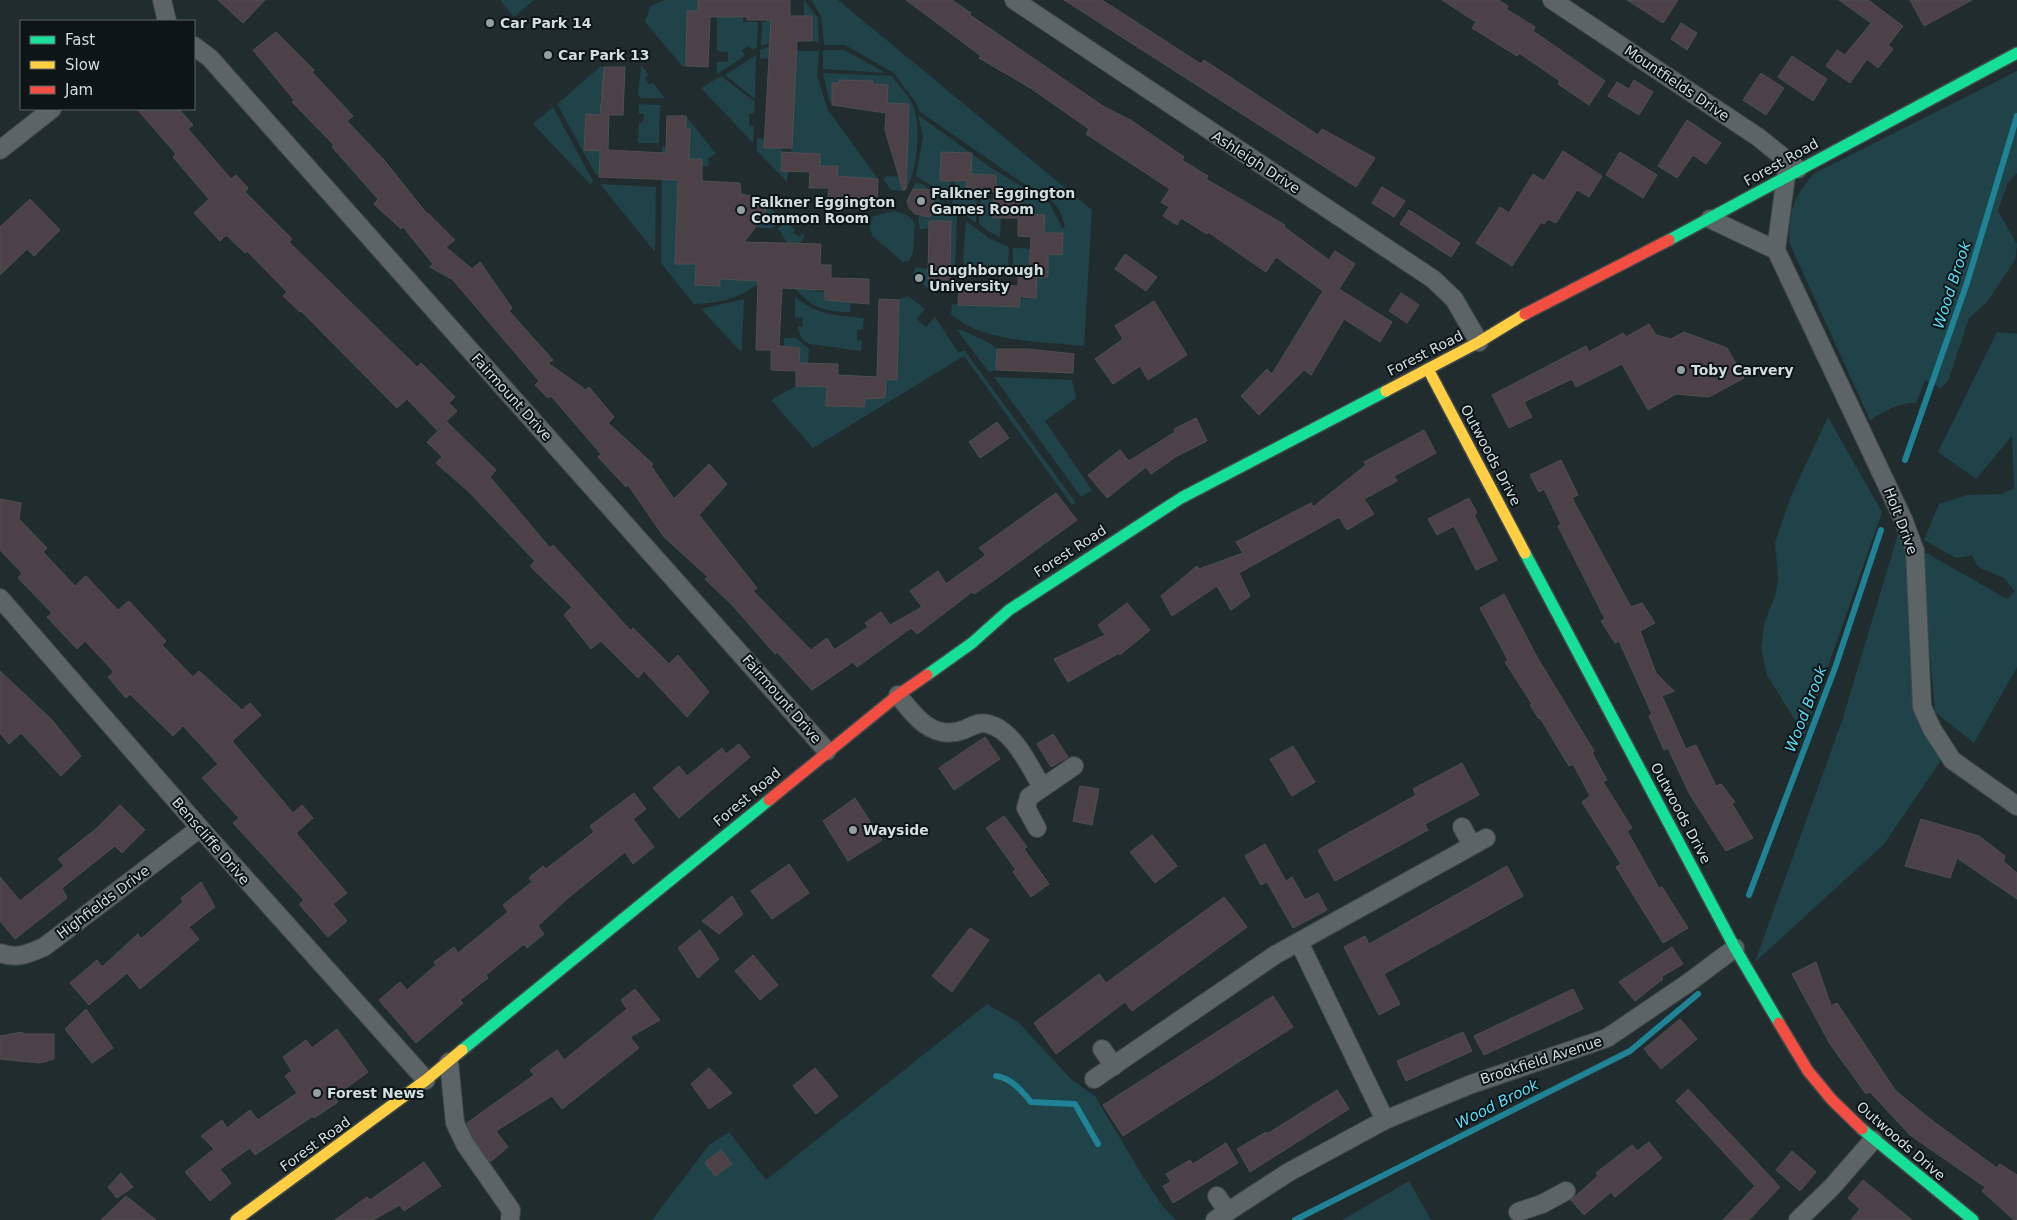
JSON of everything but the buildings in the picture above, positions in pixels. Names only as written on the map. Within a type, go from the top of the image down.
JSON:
[{"type":"street","points":[[162,0],[167,20]]},
{"type":"street","name":"Ashleigh Drive","points":[[1014,0],[1433,279],[1454,299],[1479,342]]},
{"type":"street","name":"Mountfields Drive","points":[[1552,0],[1758,137],[1792,173]]},
{"type":"street","name":"Fairmount Drive","points":[[195,47],[210,58],[827,751]]},
{"type":"street","name":"Forest Road","points":[[236,1220],[449,1062],[827,751],[898,695],[972,643],[1008,610],[1181,498],[1479,342],[1542,304],[1710,219],[2017,53]]},
{"type":"street","points":[[0,150],[51,110]]},
{"type":"street","points":[[1710,219],[1776,250],[1792,173]]},
{"type":"street","name":"Holt Drive","points":[[1776,250],[1903,519],[1915,551],[1922,707],[1925,714],[1952,760],[2017,806]]},
{"type":"street","name":"Outwoods Drive","points":[[1428,369],[1736,948],[1808,1071],[1832,1100],[1873,1140],[1973,1220]]},
{"type":"street","name":"Benscliffe Drive","points":[[0,598],[200,828],[426,1080]]},
{"type":"street","points":[[898,695],[919,721],[930,729],[952,733],[976,724],[988,724],[1002,731],[1011,738],[1042,787]]},
{"type":"street","points":[[1038,828],[1029,815],[1026,803],[1029,797],[1074,766]]},
{"type":"street","points":[[1094,1079],[1275,955],[1479,841],[1462,827]]},
{"type":"street","name":"Highfields Drive","points":[[0,953],[12,957],[28,954],[44,947],[200,828]]},
{"type":"street","points":[[1299,942],[1385,1120]]},
{"type":"street","name":"Brookfield Avenue","points":[[1221,1216],[1289,1172],[1385,1120],[1468,1084],[1607,1038],[1688,984],[1736,948]]},
{"type":"street","points":[[1102,1049],[1114,1066]]},
{"type":"street","points":[[449,1062],[455,1123],[465,1144],[511,1210],[510,1220]]},
{"type":"street","points":[[1798,1220],[1832,1187],[1873,1140]]},
{"type":"street","points":[[1518,1212],[1545,1212],[1566,1191]]},
{"type":"street","points":[[1217,1196],[1221,1216]]},
{"type":"shaded area","points":[[500,0],[534,0],[514,17]]},
{"type":"shaded area","points":[[664,0],[698,0],[698,11],[687,11],[686,66],[683,67],[645,22],[651,6]]},
{"type":"shaded area","points":[[804,0],[818,18],[819,43],[812,41],[812,17],[804,16]]},
{"type":"shaded area","points":[[811,0],[838,0],[1092,210],[1084,346],[996,336],[979,331],[951,314],[952,304],[1019,307],[1020,299],[1036,298],[1037,277],[1048,277],[1048,254],[1062,255],[1062,233],[1044,233],[1044,215],[1021,214],[1021,195],[996,194],[996,175],[971,174],[972,154],[1050,204],[1062,228],[1065,228],[1060,212],[1046,195],[1024,184],[919,111],[916,103],[894,73],[845,45],[824,45],[821,16]]},
{"type":"shaded area","points":[[717,17],[743,17],[743,22],[758,22],[757,47],[753,50],[749,46],[742,50],[745,56],[717,74],[717,62],[728,62],[728,52],[717,51]]},
{"type":"shaded area","points":[[766,18],[771,18],[771,22],[783,23],[773,42],[761,46],[762,22],[766,22]]},
{"type":"shaded area","points":[[773,45],[796,51],[819,51],[817,76],[828,110],[878,179],[837,176],[838,166],[820,166],[820,154],[791,152],[796,55],[760,59],[760,50]]},
{"type":"shaded area","points":[[823,50],[844,50],[886,73],[823,69]]},
{"type":"shaded area","points":[[756,55],[755,99],[725,75]]},
{"type":"shaded area","points":[[641,65],[649,75],[645,78],[649,84],[653,83],[665,98],[641,98],[638,96]]},
{"type":"shaded area","points":[[601,66],[604,67],[600,103],[605,104],[604,115],[586,114],[584,150],[600,151],[599,175],[596,175],[557,104]]},
{"type":"shaded area","points":[[2017,71],[2017,173],[2008,182],[1998,211],[2017,244],[2015,260],[1987,302],[1969,318],[1948,381],[1941,388],[1925,380],[1916,403],[1897,406],[1870,420],[1789,242],[1791,213],[1796,199],[1813,174]]},
{"type":"shaded area","points":[[823,73],[892,76],[909,98],[913,105],[917,125],[917,149],[913,173],[905,191],[891,190],[883,179],[886,176],[906,177],[909,104],[887,103],[873,81],[839,80],[832,102],[829,101]]},
{"type":"shaded area","points":[[721,76],[755,102],[754,113],[749,114],[749,125],[754,126],[753,143],[701,88]]},
{"type":"shaded area","points":[[639,104],[660,105],[659,143],[638,143],[639,122],[643,123],[644,114],[639,114]]},
{"type":"shaded area","points":[[553,107],[593,181],[590,184],[533,124]]},
{"type":"shaded area","points":[[918,115],[971,153],[941,152],[940,180],[951,181],[949,203],[938,190],[916,176],[923,136]]},
{"type":"shaded area","points":[[686,116],[716,154],[708,158],[709,166],[702,166],[702,159],[685,159],[689,149],[690,130],[686,129]]},
{"type":"shaded area","points":[[757,138],[764,139],[764,147],[782,148],[781,170],[788,171],[787,182],[757,151]]},
{"type":"shaded area","points":[[662,147],[666,147],[665,160],[679,160],[675,264],[696,264],[695,285],[719,286],[720,275],[741,271],[816,289],[816,291],[825,292],[825,300],[851,303],[850,312],[820,308],[790,285],[777,280],[760,283],[740,295],[728,299],[694,304],[661,263]]},
{"type":"shaded area","points":[[955,181],[967,182],[966,190],[977,191],[976,223],[952,205]]},
{"type":"shaded area","points":[[916,182],[924,185],[957,216],[955,272],[950,278],[929,228],[920,229],[918,217],[926,214],[924,190],[912,189]]},
{"type":"shaded area","points":[[600,184],[656,187],[655,252]]},
{"type":"shaded area","points":[[981,191],[988,191],[987,199],[994,199],[993,218],[1001,218],[1000,237],[979,224]]},
{"type":"shaded area","points":[[766,205],[784,220],[772,228],[758,228],[757,225]]},
{"type":"shaded area","points":[[894,211],[907,215],[915,223],[913,252],[909,261],[903,262],[872,236],[870,226],[873,216]]},
{"type":"shaded area","points":[[966,221],[989,238],[1009,247],[1008,269],[998,275],[991,276],[991,269],[979,269],[978,275],[966,273],[963,260]]},
{"type":"shaded area","points":[[786,223],[795,229],[793,233],[800,237],[802,234],[805,235],[800,244],[787,243],[778,228]]},
{"type":"shaded area","points":[[1013,248],[1042,249],[1029,268],[1013,268]]},
{"type":"shaded area","points":[[916,267],[928,269],[928,283],[937,296],[913,275]]},
{"type":"shaded area","points":[[908,296],[925,309],[917,319],[926,327],[935,317],[958,352],[965,351],[1076,503],[1072,505],[964,356],[813,448],[771,400],[796,386],[827,387],[826,406],[864,407],[865,399],[875,399],[886,379],[897,379],[899,299]]},
{"type":"shaded area","points":[[795,297],[812,308],[828,314],[864,318],[863,329],[857,330],[857,340],[862,341],[861,351],[809,344],[802,339],[797,327],[803,326],[802,317],[795,318]]},
{"type":"shaded area","points":[[744,299],[742,347],[741,352],[701,309]]},
{"type":"shaded area","points":[[957,330],[962,330],[991,344],[997,349],[996,370],[989,372]]},
{"type":"shaded area","points":[[1997,332],[2017,334],[2017,667],[1974,743],[1935,712],[1921,550],[2007,599],[2015,591],[2004,578],[1978,567],[1972,555],[1956,558],[1924,540],[1939,504],[1967,495],[2002,494],[2014,488],[2012,436],[1976,479],[1938,452]]},
{"type":"shaded area","points":[[784,338],[796,338],[809,349],[808,363],[799,363],[800,348],[784,346]]},
{"type":"shaded area","points":[[994,377],[1072,380],[1076,398],[1045,421],[1092,490],[1081,497]]},
{"type":"shaded area","points":[[1828,417],[1882,512],[1804,735],[1767,675],[1761,648],[1764,624],[1776,593],[1778,577],[1775,543],[1791,496]]},
{"type":"shaded area","points":[[1898,534],[1907,549],[1917,710],[1942,759],[1884,844],[1755,962],[1842,721]]},
{"type":"shaded area","points":[[987,1004],[1018,1022],[1072,1080],[1095,1096],[1142,1175],[1164,1208],[1176,1220],[652,1220],[709,1145],[729,1132],[766,1180]]},
{"type":"shaded area","points":[[1409,1181],[1431,1220],[1342,1220]]},
{"type":"waterway","name":"Wood Brook","points":[[1905,460],[1967,283],[2017,116]]},
{"type":"waterway","name":"Wood Brook","points":[[1749,895],[1835,668],[1881,530]]},
{"type":"waterway","name":"Wood Brook","points":[[1295,1220],[1630,1051],[1698,994]]},
{"type":"waterway","points":[[996,1076],[1011,1082],[1031,1102],[1075,1104],[1098,1144]]},
{"type":"traffic: fast","points":[[1669,240],[2017,53]]},
{"type":"traffic: fast","points":[[927,675],[972,643],[1009,610],[1181,498],[1386,391]]},
{"type":"traffic: fast","points":[[1525,553],[1735,948],[1779,1023]]},
{"type":"traffic: fast","points":[[462,1050],[769,800]]},
{"type":"traffic: fast","points":[[1862,1129],[1973,1220]]},
{"type":"traffic: slow","points":[[1386,391],[1479,342],[1525,314]]},
{"type":"traffic: slow","points":[[1428,369],[1525,553]]},
{"type":"traffic: slow","points":[[236,1220],[426,1080],[462,1050]]},
{"type":"traffic: jam","points":[[1525,314],[1669,240]]},
{"type":"traffic: jam","points":[[769,800],[898,695],[927,675]]},
{"type":"traffic: jam","points":[[1779,1023],[1808,1071],[1832,1100],[1862,1129]]},
{"type":"place","name":"Car Park 14","points":[[490,23]]},
{"type":"place","name":"Car Park 13","points":[[548,55]]},
{"type":"place","name":"Falkner Eggington Games Room","points":[[921,201]]},
{"type":"place","name":"Falkner Eggington Common Room","points":[[741,210]]},
{"type":"place","name":"Loughborough University","points":[[919,278]]},
{"type":"place","name":"Toby Carvery","points":[[1681,370]]},
{"type":"place","name":"Wayside","points":[[853,830]]},
{"type":"place","name":"Forest News","points":[[317,1093]]}]
